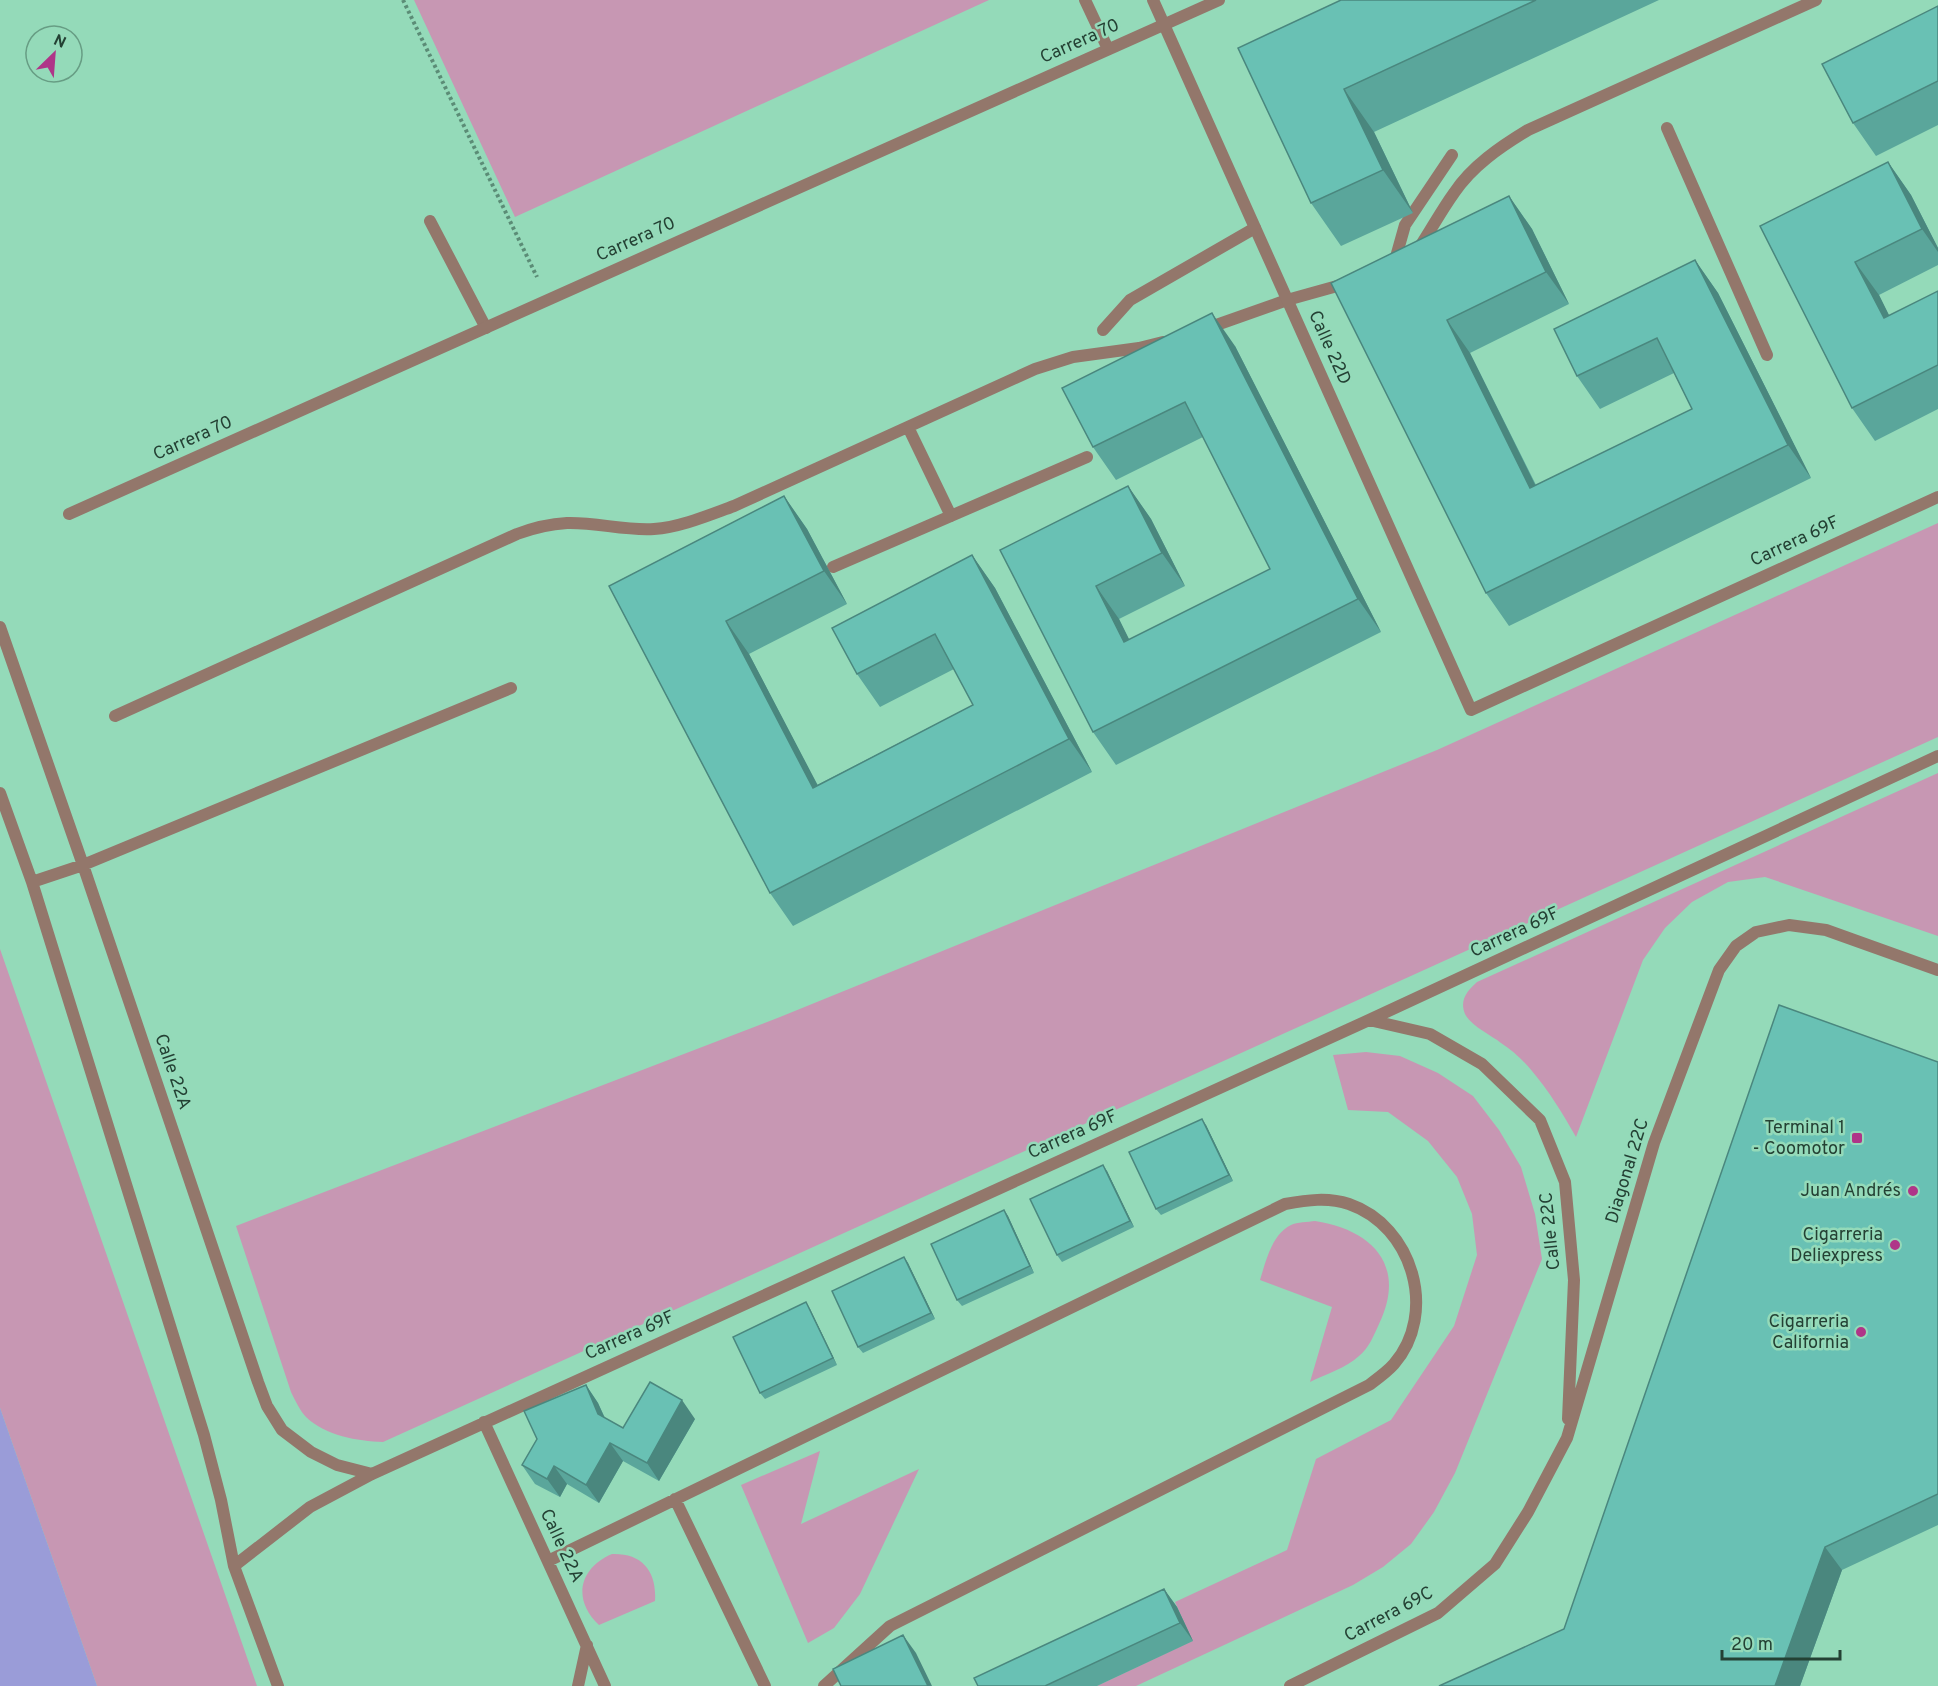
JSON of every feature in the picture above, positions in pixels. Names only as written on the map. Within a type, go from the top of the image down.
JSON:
[{"type":"street","points":[[1084,0],[1108,50]]},
{"type":"street","name":"Calle 22D","points":[[1153,0],[1471,710]]},
{"type":"street","name":"Carrera 70","points":[[69,514],[1219,0]]},
{"type":"street","points":[[1452,155],[1405,225],[1389,269],[1416,253],[1455,191],[1477,167],[1503,145],[1528,130],[1816,0]]},
{"type":"street","points":[[1667,128],[1767,355]]},
{"type":"street","points":[[430,221],[486,328]]},
{"type":"street","points":[[1103,330],[1130,300],[1255,228]]},
{"type":"street","points":[[115,716],[536,527],[566,523],[656,529],[691,520],[734,506],[1035,369],[1073,357],[1139,348],[1356,280]]},
{"type":"street","points":[[908,427],[951,516]]},
{"type":"street","points":[[833,567],[1087,457]]},
{"type":"street","name":"Carrera 69F","points":[[1471,710],[1938,497]]},
{"type":"street","name":"Calle 22A","points":[[0,627],[267,1406],[282,1430],[311,1452],[337,1465],[372,1474]]},
{"type":"street","points":[[32,882],[83,865],[511,688]]},
{"type":"street","name":"Carrera 69F","points":[[234,1566],[310,1507],[372,1474],[1369,1020],[1938,756]]},
{"type":"street","points":[[0,793],[32,882],[204,1435],[221,1500],[234,1566],[278,1686]]},
{"type":"street","name":"Diagonal 22C","points":[[1567,1438],[1654,1143],[1719,970],[1736,946],[1756,932],[1789,925],[1826,930],[1938,970]]},
{"type":"street","name":"Calle 22C","points":[[1369,1020],[1430,1034],[1482,1064],[1540,1120],[1564,1182],[1574,1280],[1567,1438]]},
{"type":"street","points":[[548,1561],[1285,1203],[1317,1199],[1349,1204],[1378,1220],[1400,1243],[1413,1273],[1417,1305],[1410,1336],[1394,1364],[1369,1385],[890,1626],[824,1686]]},
{"type":"street","name":"Calle 22A","points":[[484,1422],[605,1686]]},
{"type":"street","name":"Carrera 69C","points":[[1290,1686],[1438,1613],[1495,1564],[1528,1512],[1567,1438]]},
{"type":"street","points":[[675,1499],[765,1686]]},
{"type":"street","points":[[578,1686],[586,1645]]},
{"type":"path","points":[[403,0],[548,300]]},
{"type":"shaded area","points":[[414,0],[989,0],[515,217]]},
{"type":"shaded area","points":[[1938,523],[1938,737],[383,1442],[352,1439],[323,1429],[306,1417],[296,1402],[236,1226],[780,1017],[1437,750]]},
{"type":"shaded area","points":[[1938,773],[1938,936],[1765,877],[1728,882],[1692,902],[1665,928],[1643,960],[1576,1137],[1561,1111],[1529,1067],[1509,1049],[1476,1026],[1465,1014],[1464,1000],[1477,982]]},
{"type":"shaded area","points":[[0,949],[257,1686],[97,1686],[0,1408]]},
{"type":"shaded area","points":[[1366,1052],[1400,1056],[1438,1073],[1473,1096],[1499,1130],[1521,1167],[1535,1214],[1542,1259],[1455,1473],[1434,1512],[1411,1544],[1383,1567],[1353,1585],[1136,1686],[1097,1686],[1192,1641],[1175,1602],[1287,1550],[1316,1459],[1391,1420],[1454,1326],[1477,1255],[1472,1214],[1457,1177],[1428,1141],[1388,1112],[1348,1110],[1333,1055]]},
{"type":"shaded area","points":[[1315,1221],[1336,1226],[1368,1242],[1379,1254],[1386,1268],[1389,1285],[1387,1303],[1366,1349],[1348,1364],[1310,1382],[1332,1307],[1260,1280],[1274,1241],[1284,1229],[1293,1224]]},
{"type":"shaded area","points":[[820,1451],[801,1524],[919,1469],[860,1594],[834,1628],[808,1643],[741,1485]]},
{"type":"shaded area","points":[[612,1554],[632,1557],[646,1566],[653,1581],[655,1601],[599,1625],[585,1605],[583,1585],[592,1567]]},
{"type":"water","points":[[0,1408],[97,1686],[0,1686]]},
{"type":"building","points":[[1341,0],[1536,0],[1344,89],[1383,170],[1311,203],[1238,48]]},
{"type":"building","points":[[1938,6],[1938,81],[1853,123],[1822,64]]},
{"type":"building","points":[[1888,162],[1922,229],[1855,262],[1884,318],[1938,291],[1938,365],[1852,408],[1760,226]]},
{"type":"building","points":[[1509,196],[1546,272],[1447,320],[1530,488],[1692,409],[1657,338],[1577,376],[1554,329],[1695,260],[1788,445],[1486,593],[1331,283]]},
{"type":"building","points":[[1212,313],[1358,599],[1093,732],[1000,550],[1128,486],[1162,553],[1096,586],[1124,642],[1270,569],[1185,402],[1093,447],[1062,388]]},
{"type":"building","points":[[784,496],[824,571],[726,621],[813,788],[973,705],[935,634],[857,674],[832,628],[972,555],[1069,739],[770,893],[609,586]]},
{"type":"building","points":[[1779,1005],[1938,1062],[1938,1494],[1825,1547],[1775,1686],[1439,1686],[1564,1629]]},
{"type":"building","points":[[1202,1119],[1229,1175],[1156,1209],[1129,1152]]},
{"type":"building","points":[[1103,1165],[1130,1221],[1057,1255],[1030,1199]]},
{"type":"building","points":[[1004,1210],[1030,1266],[957,1300],[931,1244]]},
{"type":"building","points":[[904,1257],[931,1313],[858,1347],[832,1291]]},
{"type":"building","points":[[806,1302],[833,1358],[760,1393],[733,1337]]},
{"type":"building","points":[[650,1382],[682,1400],[647,1463],[610,1443],[586,1485],[554,1466],[547,1479],[522,1465],[537,1439],[524,1411],[586,1385],[598,1414],[623,1428]]},
{"type":"building","points":[[1164,1589],[1180,1623],[1045,1686],[978,1686],[974,1678]]},
{"type":"building","points":[[903,1635],[928,1686],[841,1686],[833,1669]]},
{"type":"place","name":"Terminal 1 - Coomotor","points":[[1857,1138]]},
{"type":"place","name":"Juan Andrés","points":[[1913,1191]]},
{"type":"place","name":"Cigarreria Deliexpress","points":[[1895,1245]]},
{"type":"place","name":"Cigarreria California","points":[[1861,1332]]}]
